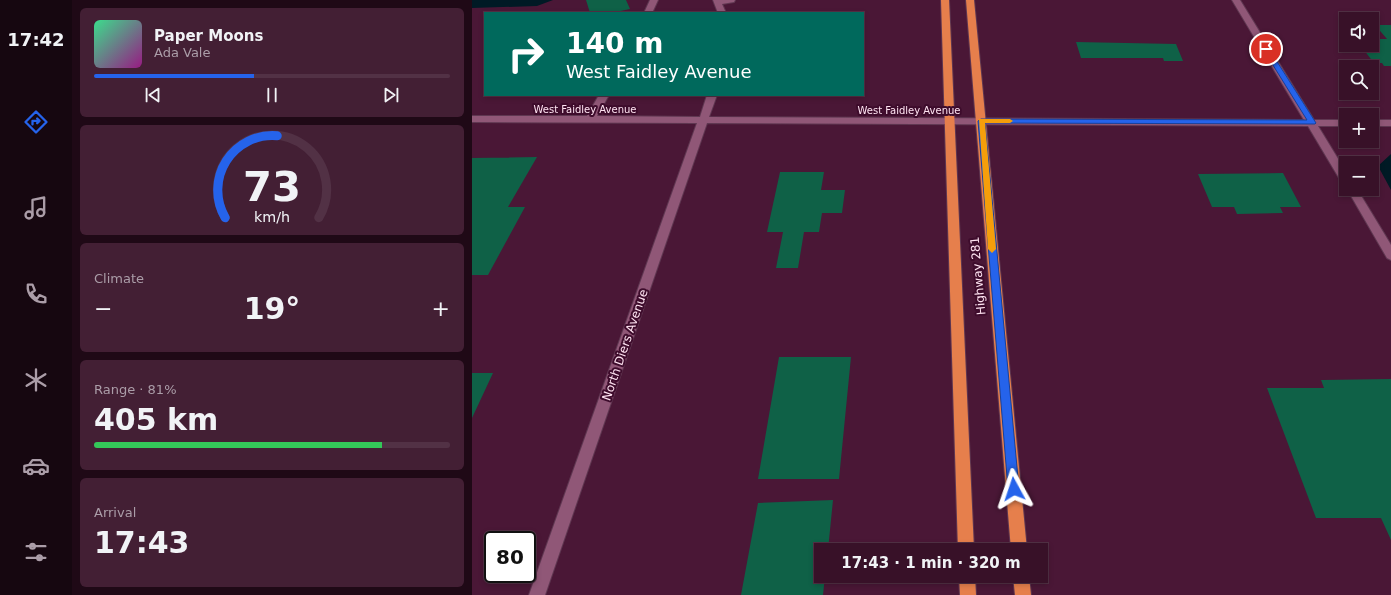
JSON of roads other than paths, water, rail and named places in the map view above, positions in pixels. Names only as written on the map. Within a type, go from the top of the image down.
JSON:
[{"type":"highway","name":"Highway 281","points":[[944,0],[966,543]]},
{"type":"highway","name":"Highway 281","points":[[970,0],[1018,543]]},
{"type":"highway","points":[[967,583],[968,595]]},
{"type":"highway","points":[[1022,583],[1023,595]]},
{"type":"street","points":[[648,12],[654,0]]},
{"type":"street","points":[[722,12],[717,1],[731,0]]},
{"type":"street","points":[[1236,0],[1339,168]]},
{"type":"street","points":[[590,120],[603,96]]},
{"type":"street","name":"North Diers Avenue","points":[[537,595],[712,96]]},
{"type":"street","name":"West Faidley Avenue","points":[[472,119],[1339,123]]},
{"type":"street","points":[[1379,123],[1391,123]]},
{"type":"street","points":[[1356,196],[1391,255]]},
{"type":"water","points":[[472,0],[553,0],[537,6],[472,8]]},
{"type":"water","points":[[1391,154],[1391,190],[1379,168],[1379,165]]}]
